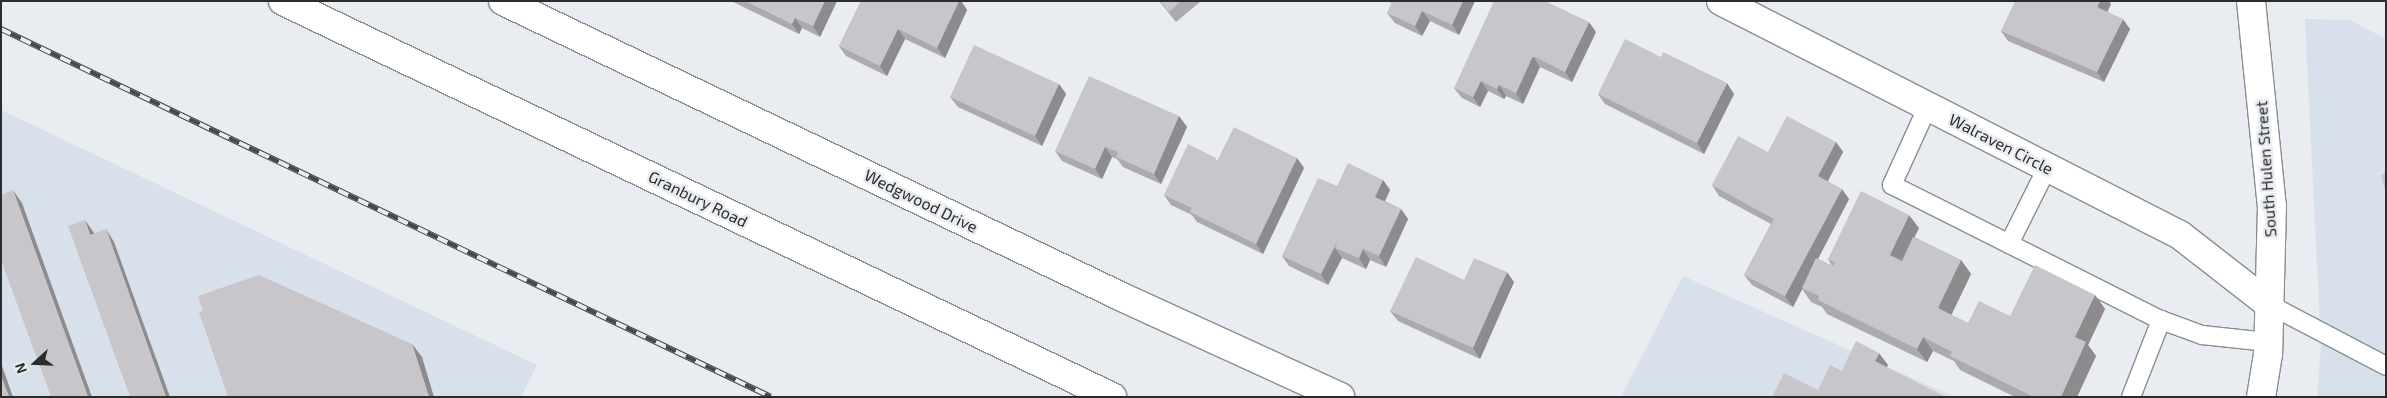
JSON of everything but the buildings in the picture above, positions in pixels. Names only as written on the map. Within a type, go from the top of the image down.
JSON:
[{"type":"street","name":"Granbury Road","points":[[283,1],[1112,397]]},
{"type":"street","name":"Wedgwood Drive","points":[[503,1],[1113,293],[1340,397]]},
{"type":"street","name":"Walraven Circle","points":[[1721,1],[2180,235],[2270,305]]},
{"type":"street","name":"South Hulen Street","points":[[2251,1],[2272,206],[2268,342],[2261,397]]},
{"type":"lane","points":[[1928,106],[1892,185],[2161,320],[2202,335],[2268,342]]},
{"type":"lane","points":[[2009,244],[2047,168]]},
{"type":"lane","points":[[2270,305],[2386,366]]},
{"type":"lane","points":[[2130,397],[2161,320]]},
{"type":"shaded area","points":[[2305,19],[2350,20],[2386,39],[2386,397],[2317,397],[2321,347]]},
{"type":"shaded area","points":[[1,110],[537,365],[521,397],[1,397]]},
{"type":"shaded area","points":[[1683,276],[1955,397],[1621,397]]},
{"type":"railway","points":[[1,29],[771,397]]}]
